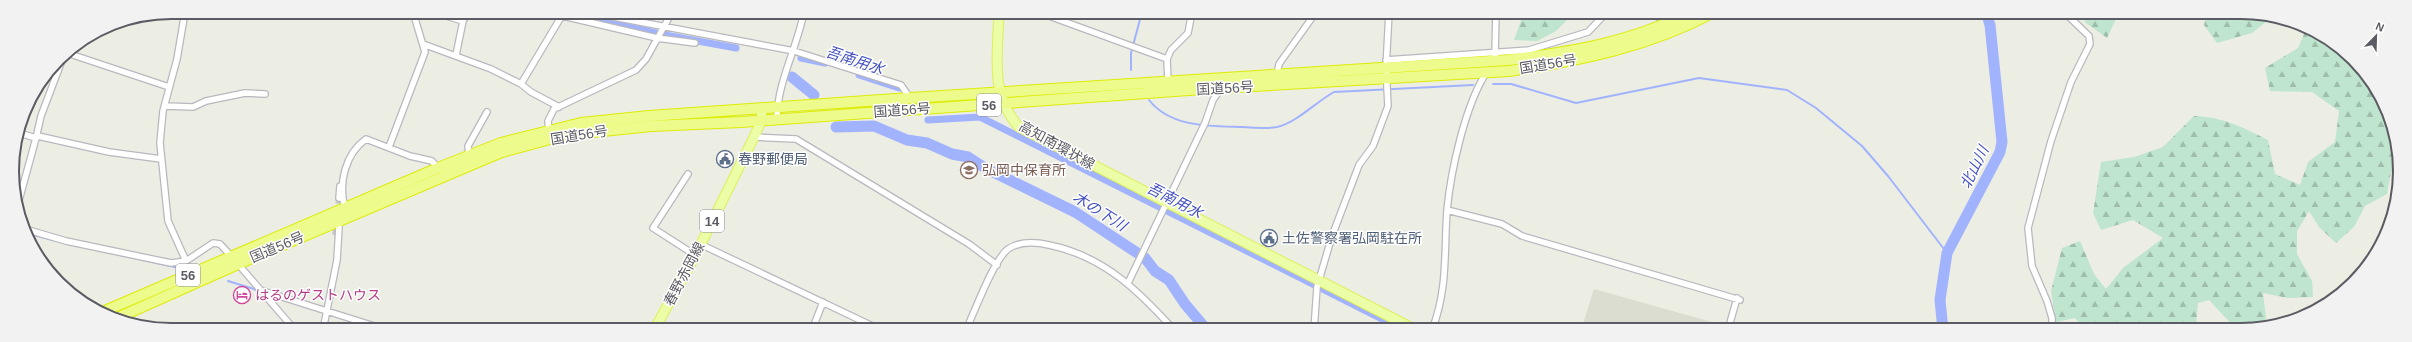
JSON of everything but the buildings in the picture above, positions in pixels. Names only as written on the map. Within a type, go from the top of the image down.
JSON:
[{"type":"highway","name":"国道56号","points":[[125,316],[235,260],[345,208],[500,143],[617,119],[999,92],[1277,75],[1387,77],[1495,58],[1553,54],[1592,47],[1633,36],[1677,19]]},
{"type":"highway","name":"国道56号","points":[[109,309],[337,222],[502,152],[549,134],[583,133],[651,126],[762,121],[1387,77],[1486,72],[1554,65],[1594,56],[1673,32],[1700,19]]},
{"type":"main road","name":"高知南環状線","points":[[999,19],[999,92],[1002,103],[1009,116],[1019,127],[1318,284],[1401,323]]},
{"type":"main road","name":"春野赤岡線","points":[[658,323],[695,255],[762,121],[762,109]]},
{"type":"street","points":[[184,19],[177,58],[164,106],[160,142],[161,159],[166,181],[168,221],[186,261]]},
{"type":"street","points":[[389,147],[426,52],[415,19]]},
{"type":"street","points":[[456,19],[463,21],[456,55]]},
{"type":"street","points":[[521,84],[561,19]]},
{"type":"street","points":[[589,19],[660,33],[794,51],[901,85],[910,98]]},
{"type":"street","points":[[611,19],[695,43]]},
{"type":"street","points":[[549,134],[550,114],[559,107],[636,70],[646,59],[668,19]]},
{"type":"street","points":[[777,119],[777,108],[802,19]]},
{"type":"street","points":[[1057,19],[1167,59]]},
{"type":"street","points":[[1168,82],[1167,59],[1172,50],[1188,33],[1191,19]]},
{"type":"street","points":[[1277,75],[1278,64],[1309,19]]},
{"type":"street","points":[[1315,323],[1318,284],[1350,186],[1359,165],[1372,146],[1384,120],[1388,106],[1387,77],[1390,19]]},
{"type":"street","points":[[1434,323],[1443,296],[1447,210],[1453,166],[1461,137],[1486,72],[1495,58],[1496,19]]},
{"type":"street","points":[[1495,58],[1529,50],[1588,32],[1600,19]]},
{"type":"street","points":[[2052,323],[2047,301],[2032,266],[2027,236],[2051,141],[2072,82],[2090,44],[2089,36],[2071,19]]},
{"type":"street","points":[[423,44],[456,55],[521,84],[531,92],[559,107]]},
{"type":"street","points":[[73,55],[169,87]]},
{"type":"street","points":[[21,194],[37,137],[41,116],[59,69]]},
{"type":"street","points":[[1128,283],[1204,126],[1213,100],[1228,79]]},
{"type":"street","points":[[164,106],[192,107],[206,101],[245,93],[264,94]]},
{"type":"street","points":[[469,156],[468,146],[487,112]]},
{"type":"street","points":[[24,133],[108,152],[161,159]]},
{"type":"street","points":[[754,137],[796,139],[969,244],[997,265]]},
{"type":"street","points":[[339,198],[346,166],[360,144],[366,139],[410,156],[432,161],[438,168]]},
{"type":"street","points":[[688,174],[653,228],[695,255]]},
{"type":"street","points":[[344,177],[345,208]]},
{"type":"street","points":[[1447,210],[1502,224],[1522,236],[1738,299],[1730,323]]},
{"type":"street","points":[[325,323],[337,260],[339,230],[337,222]]},
{"type":"street","points":[[32,232],[66,241],[171,263],[186,261],[213,243],[220,244],[263,290],[289,323]]},
{"type":"street","points":[[335,235],[334,258],[337,260]]},
{"type":"street","points":[[969,323],[997,265],[1007,250],[1017,244],[1039,243],[1070,249],[1094,259],[1128,283],[1167,323]]},
{"type":"street","points":[[700,244],[866,323]]},
{"type":"street","points":[[263,290],[364,323]]},
{"type":"street","points":[[815,323],[823,302]]},
{"type":"shaded area","points":[[1594,289],[1715,323],[1583,323]]},
{"type":"green space","points":[[1522,19],[1568,19],[1556,31],[1537,41],[1514,40]]},
{"type":"green space","points":[[2084,19],[2116,19],[2107,38],[2086,23]]},
{"type":"green space","points":[[2205,19],[2251,19],[2267,21],[2252,33],[2217,43],[2204,25]]},
{"type":"green space","points":[[2304,33],[2317,39],[2334,50],[2362,78],[2373,95],[2385,122],[2393,161],[2393,172],[2391,172],[2387,194],[2365,206],[2354,227],[2336,243],[2319,227],[2309,211],[2297,231],[2297,254],[2312,281],[2313,297],[2288,298],[2263,293],[2266,321],[2251,323],[2230,323],[2209,300],[2198,303],[2196,323],[2080,323],[2075,318],[2056,322],[2051,291],[2062,248],[2080,241],[2094,274],[2106,289],[2123,268],[2163,238],[2133,220],[2101,230],[2093,213],[2101,162],[2134,157],[2163,147],[2194,116],[2214,118],[2250,131],[2268,140],[2275,174],[2300,185],[2308,162],[2335,142],[2339,111],[2312,92],[2270,91],[2265,68],[2298,48]]},
{"type":"waterway","name":"吾南用水","points":[[593,19],[665,35],[736,48]]},
{"type":"waterway","points":[[1131,70],[1131,53],[1140,19]]},
{"type":"waterway","name":"北山川","points":[[1942,323],[1940,300],[1947,253],[2000,152],[2002,142],[1988,19]]},
{"type":"waterway","name":"吾南用水","points":[[801,58],[825,63]]},
{"type":"waterway","name":"吾南用水","points":[[859,75],[899,88]]},
{"type":"waterway","name":"木の下川","points":[[792,77],[814,95]]},
{"type":"waterway","points":[[1493,84],[1511,84],[1576,103],[1699,78],[1787,90],[1816,108],[1862,146],[1888,176],[1947,253]]},
{"type":"waterway","points":[[1149,100],[1168,116],[1192,124],[1269,128],[1284,125],[1299,117],[1334,92],[1473,85]]},
{"type":"waterway","name":"吾南用水","points":[[928,120],[980,117],[1390,323]]},
{"type":"waterway","name":"木の下川","points":[[836,127],[874,126],[907,140],[927,143],[952,154],[968,157],[985,168],[1075,212],[1145,258],[1155,271],[1169,280],[1185,304],[1201,323]]},
{"type":"waterway","points":[[34,235],[56,241]]},
{"type":"waterway","points":[[88,248],[175,267]]},
{"type":"waterway","points":[[228,281],[254,289],[262,295]]},
{"type":"tunnel","points":[[337,212],[339,198]]},
{"type":"tunnel","points":[[335,235],[337,221]]},
{"type":"place","name":"春野郵便局","points":[[725,159]]},
{"type":"place","name":"弘岡中保育所","points":[[969,170]]},
{"type":"place","name":"土佐警察署弘岡駐在所","points":[[1269,238]]},
{"type":"place","name":"はるのゲストハウス","points":[[242,295]]}]
